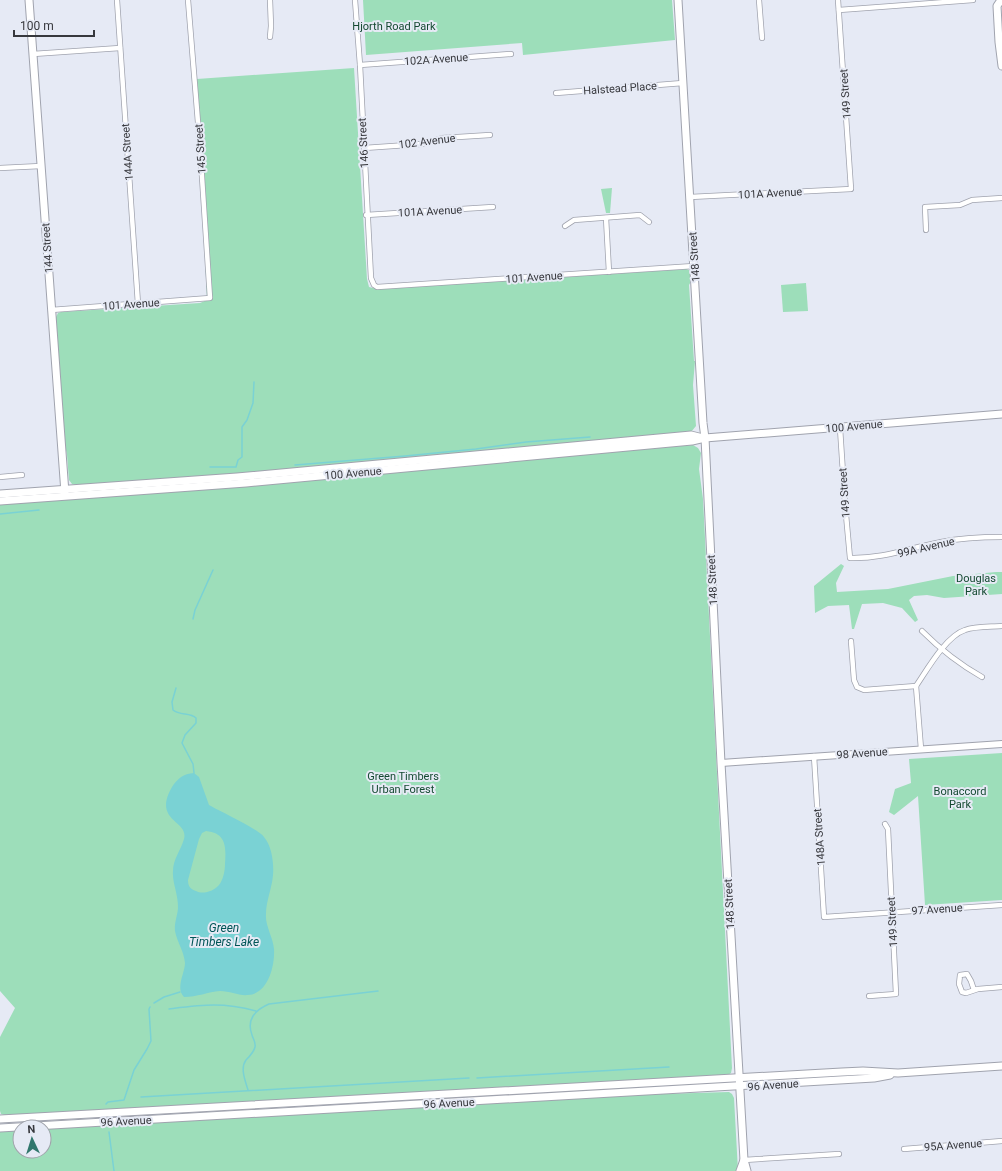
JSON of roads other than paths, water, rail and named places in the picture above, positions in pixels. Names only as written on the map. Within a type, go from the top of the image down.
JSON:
[{"type":"main road","name":"144 Street","points":[[29,0],[65,492]]},
{"type":"main road","name":"148 Street","points":[[678,0],[705,438],[721,763],[739,1078],[744,1160],[747,1171]]},
{"type":"main road","points":[[1001,0],[997,6],[1002,66]]},
{"type":"main road","name":"100 Avenue","points":[[0,500],[65,492],[691,436],[705,438],[1002,414]]},
{"type":"main road","name":"100 Avenue","points":[[0,494],[65,492]]},
{"type":"main road","name":"96 Avenue","points":[[0,1119],[863,1071],[898,1073],[1002,1066]]},
{"type":"main road","name":"96 Avenue","points":[[0,1128],[874,1078],[898,1073]]},
{"type":"main road","name":"148 Street","points":[[740,1171],[744,1160]]},
{"type":"street","name":"144A Street","points":[[117,0],[138,304]]},
{"type":"street","name":"145 Street","points":[[188,0],[210,298]]},
{"type":"street","points":[[270,0],[272,26],[270,37]]},
{"type":"street","name":"146 Street","points":[[355,0],[360,65],[366,214],[371,278],[374,285]]},
{"type":"street","points":[[759,0],[762,38]]},
{"type":"street","name":"149 Street","points":[[838,0],[851,189]]},
{"type":"street","points":[[839,10],[924,2],[973,0]]},
{"type":"street","points":[[33,54],[120,48]]},
{"type":"street","name":"102A Avenue","points":[[360,65],[511,54]]},
{"type":"street","name":"Halstead Place","points":[[556,93],[684,83]]},
{"type":"street","name":"102 Avenue","points":[[364,148],[422,144],[442,138],[490,135]]},
{"type":"street","points":[[0,168],[42,166]]},
{"type":"street","name":"101A Avenue","points":[[690,197],[851,189]]},
{"type":"street","points":[[926,230],[925,207],[960,205],[972,200],[1002,198]]},
{"type":"street","name":"101A Avenue","points":[[366,214],[493,207]]},
{"type":"street","points":[[565,226],[574,220],[640,215],[649,222]]},
{"type":"street","points":[[606,218],[609,272]]},
{"type":"street","name":"101 Avenue","points":[[374,285],[377,287],[694,266]]},
{"type":"street","name":"101 Avenue","points":[[51,310],[210,298]]},
{"type":"street","name":"149 Street","points":[[840,428],[844,504],[850,558]]},
{"type":"street","points":[[0,477],[22,475]]},
{"type":"street","name":"99A Avenue","points":[[850,558],[889,555],[957,539],[1002,537]]},
{"type":"street","points":[[921,749],[916,686],[941,649],[963,630],[1002,626]]},
{"type":"street","points":[[922,631],[941,649],[964,667],[982,678]]},
{"type":"street","points":[[851,641],[854,680],[857,688],[864,690],[916,686]]},
{"type":"street","name":"98 Avenue","points":[[721,763],[1002,744]]},
{"type":"street","name":"148A Street","points":[[814,756],[824,917]]},
{"type":"street","name":"149 Street","points":[[869,996],[896,994],[888,829],[885,824]]},
{"type":"street","name":"97 Avenue","points":[[824,917],[1002,905]]},
{"type":"street","points":[[974,990],[1002,987]]},
{"type":"street","name":"95A Avenue","points":[[904,1149],[1002,1141]]},
{"type":"street","points":[[744,1160],[839,1154]]},
{"type":"water","name":"Green Timbers Lake","points":[[194,773],[199,777],[209,805],[260,833],[267,841],[271,850],[273,875],[266,909],[266,918],[274,949],[273,963],[269,978],[261,990],[248,995],[220,991],[184,997],[180,989],[185,963],[175,931],[178,907],[173,867],[183,843],[184,833],[168,814],[166,807],[167,799],[174,784],[181,777]],"holes":[[[206,831],[213,832],[222,838],[224,842],[224,875],[217,887],[208,892],[202,893],[191,888],[188,880],[202,833]]]},
{"type":"waterway","points":[[210,467],[236,467],[238,460],[242,457],[242,427],[247,420],[253,403],[254,382]]},
{"type":"waterway","points":[[295,465],[405,456],[476,449],[526,442],[590,437]]},
{"type":"waterway","points":[[0,514],[39,510]]},
{"type":"waterway","points":[[193,619],[195,610],[213,570]]},
{"type":"waterway","points":[[176,688],[172,702],[173,710],[179,713],[194,716],[196,718],[196,723],[185,735],[182,743],[193,764],[194,773]]},
{"type":"waterway","points":[[248,1090],[243,1067],[244,1063],[252,1054],[254,1049],[255,1044],[250,1029],[250,1024],[256,1012],[269,1004],[378,991]]},
{"type":"waterway","points":[[154,1003],[164,997],[180,992]]},
{"type":"waterway","points":[[169,1009],[192,1006],[222,1005],[256,1011]]},
{"type":"waterway","points":[[106,1104],[108,1102],[124,1100],[134,1070],[151,1041],[150,1007]]},
{"type":"waterway","points":[[477,1078],[669,1067]]},
{"type":"waterway","points":[[141,1097],[469,1078]]},
{"type":"waterway","points":[[109,1132],[114,1171]]},
{"type":"park label","name":"Hjorth Road Park","points":[[394,26]]},
{"type":"park label","name":"Douglas Park","points":[[976,584]]},
{"type":"park label","name":"Green Timbers Urban Forest","points":[[403,782]]},
{"type":"park label","name":"Bonaccord Park","points":[[960,797]]}]
